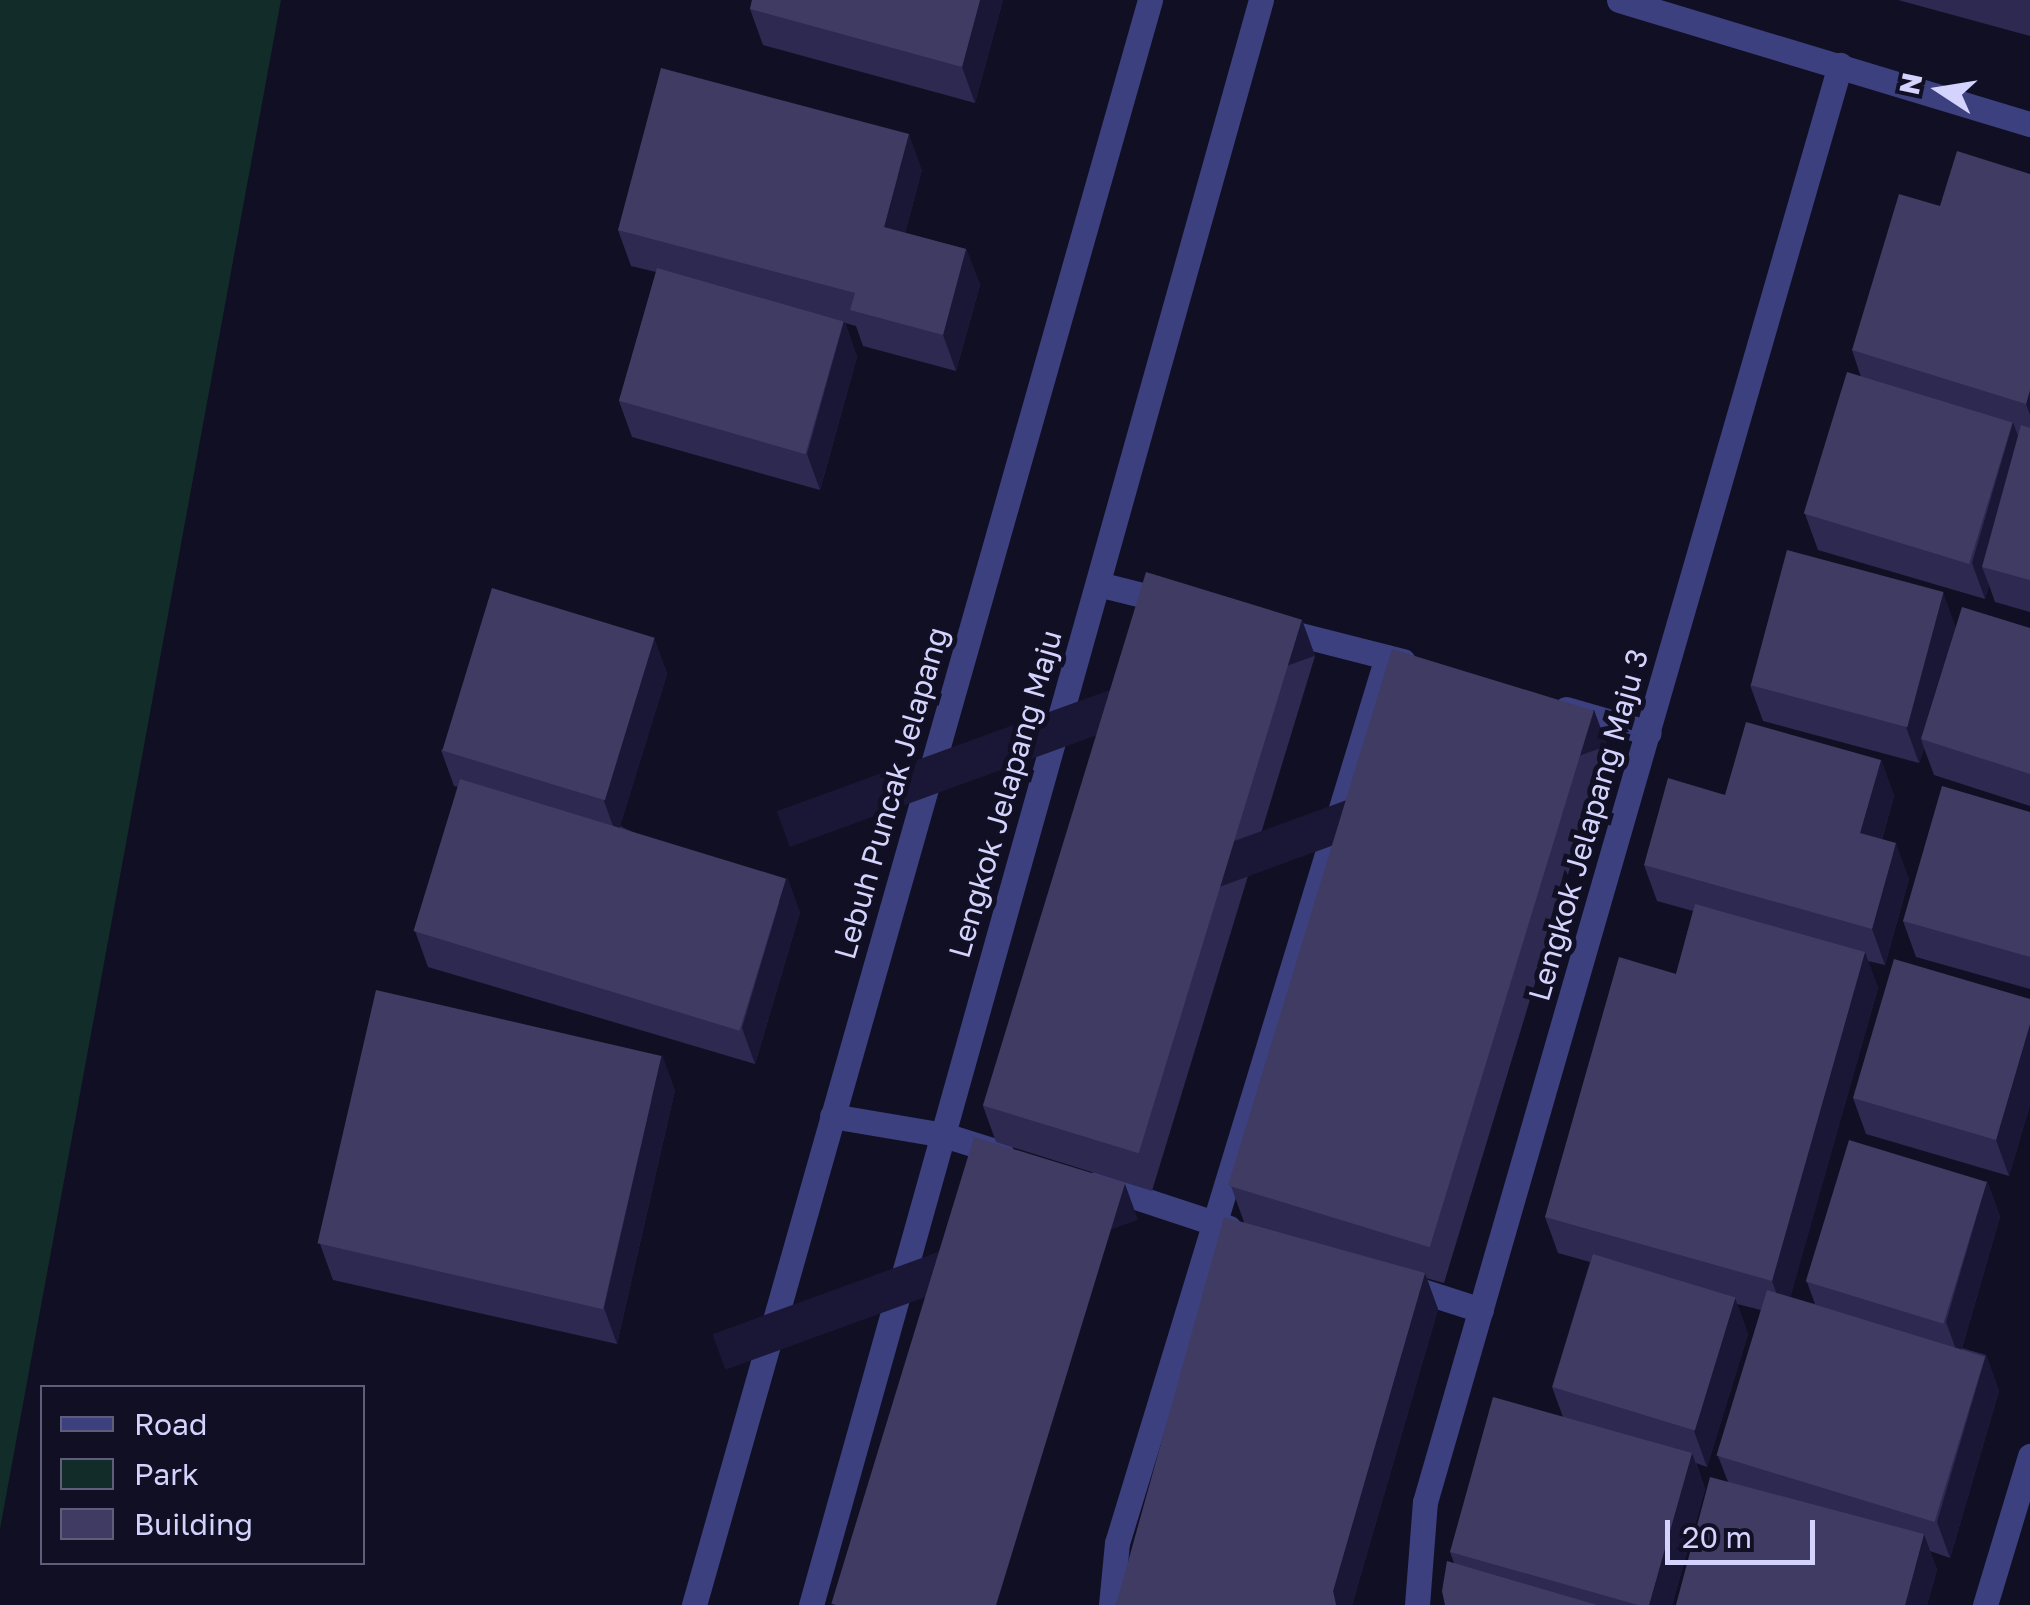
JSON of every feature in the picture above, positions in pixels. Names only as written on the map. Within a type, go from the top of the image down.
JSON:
[{"type":"street","name":"Lebuh Puncak Jelapang","points":[[694,1605],[1150,0]]},
{"type":"street","name":"Lengkok Jelapang Maju","points":[[812,1605],[1260,0]]},
{"type":"street","points":[[1619,0],[2030,124]]},
{"type":"street","name":"Lengkok Jelapang Maju 3","points":[[1417,1605],[1425,1502],[1840,65]]},
{"type":"street","points":[[1098,584],[1194,608]]},
{"type":"street","points":[[1252,623],[1424,668]]},
{"type":"street","points":[[1112,1605],[1118,1542],[1387,657]]},
{"type":"street","points":[[1537,700],[1649,733]]},
{"type":"street","points":[[832,1116],[944,1134],[1034,1164]]},
{"type":"street","points":[[1071,1176],[1254,1236]]},
{"type":"street","points":[[1368,1273],[1481,1310]]},
{"type":"street","points":[[1985,1605],[2030,1456]]},
{"type":"green space","points":[[0,0],[281,0],[0,1529]]},
{"type":"building","points":[[752,0],[980,0],[962,67],[750,9]]},
{"type":"building","points":[[661,68],[909,134],[884,227],[966,249],[943,335],[850,310],[855,293],[618,230]]},
{"type":"building","points":[[1957,151],[2030,174],[2030,390],[2026,404],[1852,350],[1899,194],[1940,206]]},
{"type":"building","points":[[657,268],[843,321],[805,454],[619,401]]},
{"type":"building","points":[[1847,372],[2012,423],[1969,564],[1804,514]]},
{"type":"building","points":[[2021,425],[2030,428],[2030,580],[1982,567]]},
{"type":"building","points":[[1787,550],[1943,592],[1907,727],[1751,685]]},
{"type":"building","points":[[1146,572],[1302,620],[1139,1153],[983,1106]]},
{"type":"building","points":[[492,588],[655,638],[605,800],[442,751]]},
{"type":"building","points":[[1962,607],[2030,628],[2030,774],[1921,739]]},
{"type":"building","points":[[1392,649],[1594,711],[1430,1247],[1228,1185]]},
{"type":"building","points":[[1746,722],[1881,760],[1860,833],[1896,843],[1872,929],[1644,865],[1668,778],[1725,795]]},
{"type":"building","points":[[460,779],[786,879],[740,1031],[414,931]]},
{"type":"building","points":[[1942,786],[2030,812],[2030,957],[1903,921]]},
{"type":"building","points":[[1695,904],[1865,952],[1772,1281],[1545,1217],[1619,957],[1676,974]]},
{"type":"building","points":[[1894,959],[2030,999],[2030,1024],[1996,1140],[1853,1098]]},
{"type":"building","points":[[376,990],[661,1056],[603,1309],[318,1243]]},
{"type":"building","points":[[974,1137],[1125,1183],[996,1605],[831,1604]]},
{"type":"building","points":[[1849,1140],[1987,1182],[1943,1324],[1806,1282]]},
{"type":"building","points":[[1224,1217],[1425,1273],[1333,1591],[1336,1605],[1116,1605]]},
{"type":"building","points":[[1593,1254],[1735,1298],[1695,1430],[1552,1387]]},
{"type":"building","points":[[1767,1290],[1985,1357],[1934,1522],[1716,1455]]},
{"type":"building","points":[[1493,1397],[1692,1453],[1649,1605],[1450,1552]]},
{"type":"building","points":[[1710,1477],[1924,1534],[1905,1605],[1676,1605]]},
{"type":"building","points":[[1447,1561],[1597,1605],[1445,1605],[1442,1591]]}]
